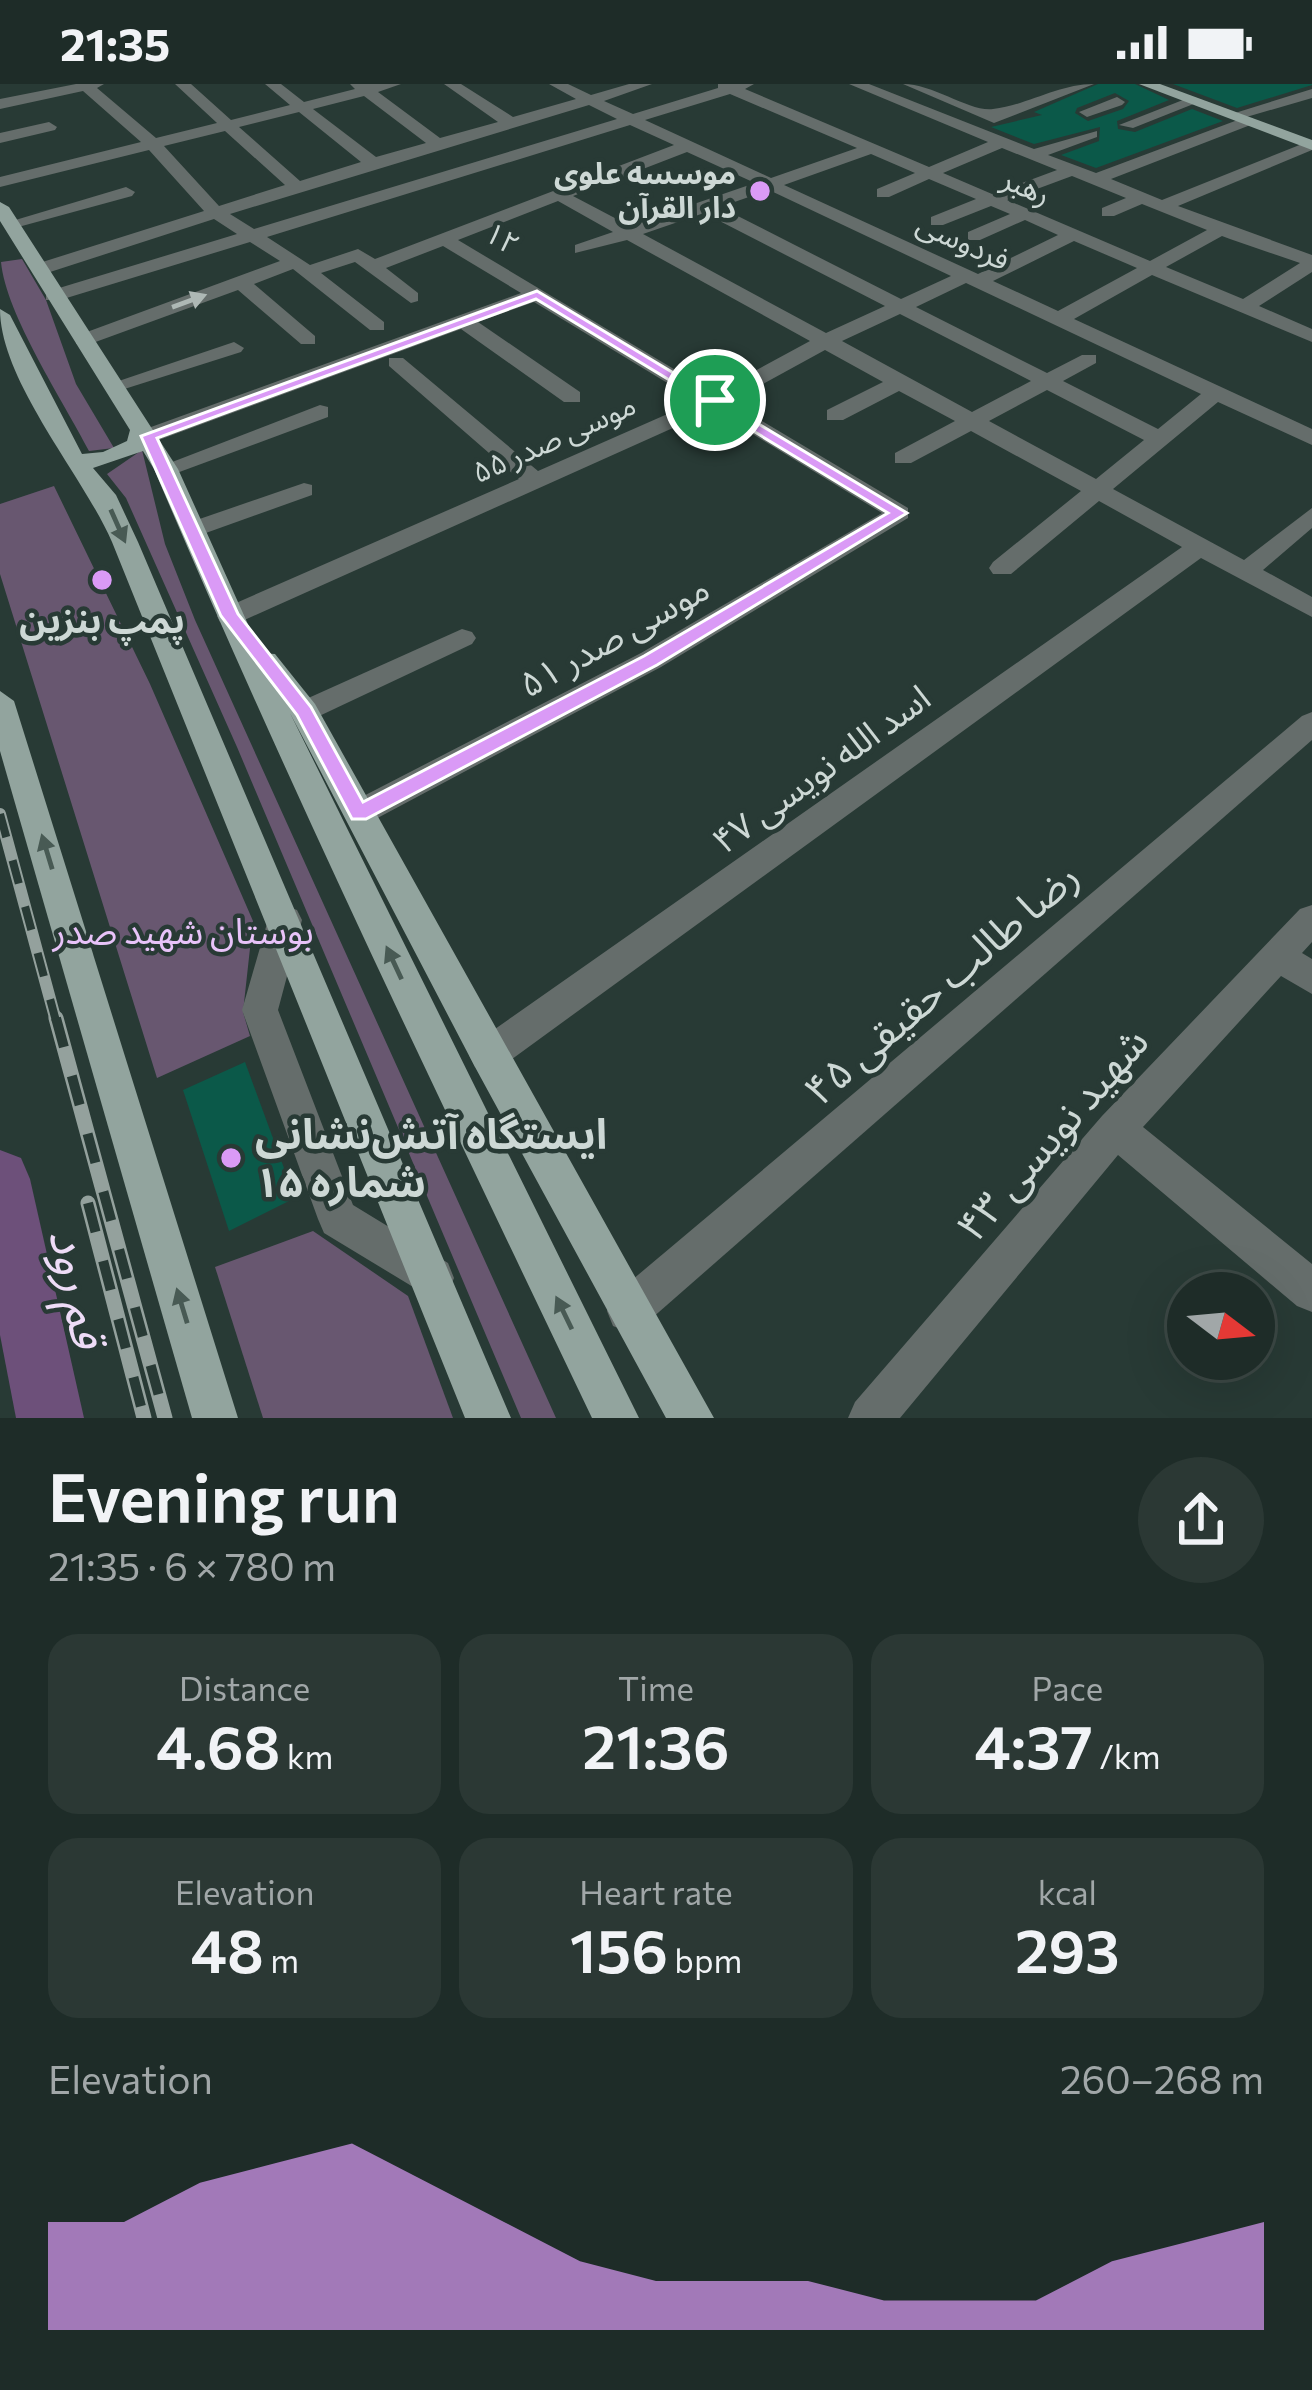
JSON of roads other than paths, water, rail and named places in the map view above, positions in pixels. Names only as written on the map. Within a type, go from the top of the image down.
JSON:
[{"type":"main road","points":[[1145,84],[1310,139]]},
{"type":"main road","points":[[1162,84],[1187,96]]},
{"type":"main road","points":[[0,207],[31,269],[115,386],[166,469],[230,616],[446,1073],[616,1418]]},
{"type":"main road","points":[[0,315],[74,460],[104,495],[285,920],[488,1418]]},
{"type":"main road","points":[[74,460],[90,462],[125,453],[138,445],[145,431]]},
{"type":"main road","points":[[230,616],[304,711],[628,1311],[691,1418]]},
{"type":"main road","points":[[0,701],[215,1418]]},
{"type":"street","points":[[182,84],[298,187]]},
{"type":"street","points":[[272,84],[373,164]]},
{"type":"street","points":[[0,182],[304,107],[361,87],[394,84]]},
{"type":"street","points":[[451,84],[511,123]]},
{"type":"street","name":"فردوسی","points":[[556,84],[1312,438]]},
{"type":"street","points":[[31,269],[645,84]]},
{"type":"street","points":[[856,84],[1312,262]]},
{"type":"street","points":[[910,84],[991,117],[1078,86],[1103,106]]},
{"type":"street","points":[[1010,84],[1046,98]]},
{"type":"street","points":[[1126,125],[1203,84]]},
{"type":"street","points":[[0,104],[91,85],[214,212],[301,267],[376,326]]},
{"type":"street","points":[[31,269],[254,237],[732,86]]},
{"type":"street","name":"رهبر","points":[[732,86],[868,150],[1312,336]]},
{"type":"street","points":[[361,87],[439,145]]},
{"type":"street","points":[[1096,179],[1312,93]]},
{"type":"street","points":[[0,138],[49,128]]},
{"type":"street","points":[[1032,155],[1091,134]]},
{"type":"street","points":[[1162,206],[1310,139]]},
{"type":"street","points":[[883,193],[1000,143]]},
{"type":"street","points":[[374,266],[687,146]]},
{"type":"street","points":[[582,249],[868,150]]},
{"type":"street","points":[[1171,150],[1208,164]]},
{"type":"street","points":[[937,221],[1071,170]]},
{"type":"street","points":[[11,224],[126,192]]},
{"type":"street","points":[[559,195],[1312,608]]},
{"type":"street","points":[[1108,212],[1142,197]]},
{"type":"street","points":[[704,206],[1159,439]]},
{"type":"street","points":[[974,236],[1022,215]]},
{"type":"street","points":[[1059,320],[1221,229]]},
{"type":"street","name":"موسی صدر ۵۵","points":[[230,616],[715,400],[826,340],[1072,236]]},
{"type":"street","name":"۱۲","points":[[444,239],[899,513]]},
{"type":"street","points":[[83,340],[241,282],[358,256],[411,297]]},
{"type":"street","points":[[1244,308],[1312,262]]},
{"type":"street","points":[[241,282],[308,340]]},
{"type":"street","points":[[145,431],[537,294]]},
{"type":"street","points":[[464,321],[572,397]]},
{"type":"street","points":[[115,386],[234,348]]},
{"type":"street","points":[[903,458],[1089,359]]},
{"type":"street","points":[[396,362],[536,481]]},
{"type":"street","points":[[835,415],[901,381]]},
{"type":"street","points":[[1002,568],[1216,393]]},
{"type":"street","points":[[166,469],[320,412]]},
{"type":"street","points":[[194,529],[304,490]]},
{"type":"street","name":"موسی صدر ۵۱","points":[[359,813],[651,660],[899,513]]},
{"type":"street","points":[[1246,571],[1312,515]]},
{"type":"street","name":"۴۷ اسد الله نویسی","points":[[488,1055],[1200,546]]},
{"type":"street","points":[[304,711],[462,638]]},
{"type":"street","name":"۴۵ رضا طالب حقیقی","points":[[628,1311],[1312,723]]},
{"type":"street","name":"۴۳ شهید نویسی","points":[[871,1418],[1116,1129],[1312,919]]},
{"type":"street","points":[[285,920],[260,1010],[338,1220],[433,1278]]},
{"type":"street","points":[[1279,955],[1312,979]]},
{"type":"street","points":[[1116,1129],[1312,1291]]},
{"type":"waterway","name":"قم رود","points":[[0,1179],[50,1418]]},
{"type":"railway","points":[[0,814],[56,1021]]},
{"type":"railway","points":[[56,1018],[165,1418]]},
{"type":"railway","points":[[88,1203],[144,1418]]},
{"type":"place","name":"موسسه علوی دار القرآن","points":[[760,191]]},
{"type":"place","name":"پمپ بنزین","points":[[102,580]]},
{"type":"place","name":"ایستگاه آتش‌نشانی شماره ۱۵","points":[[231,1158]]},
{"type":"park label","name":"بوستان شهید صدر","points":[[183,931]]}]
